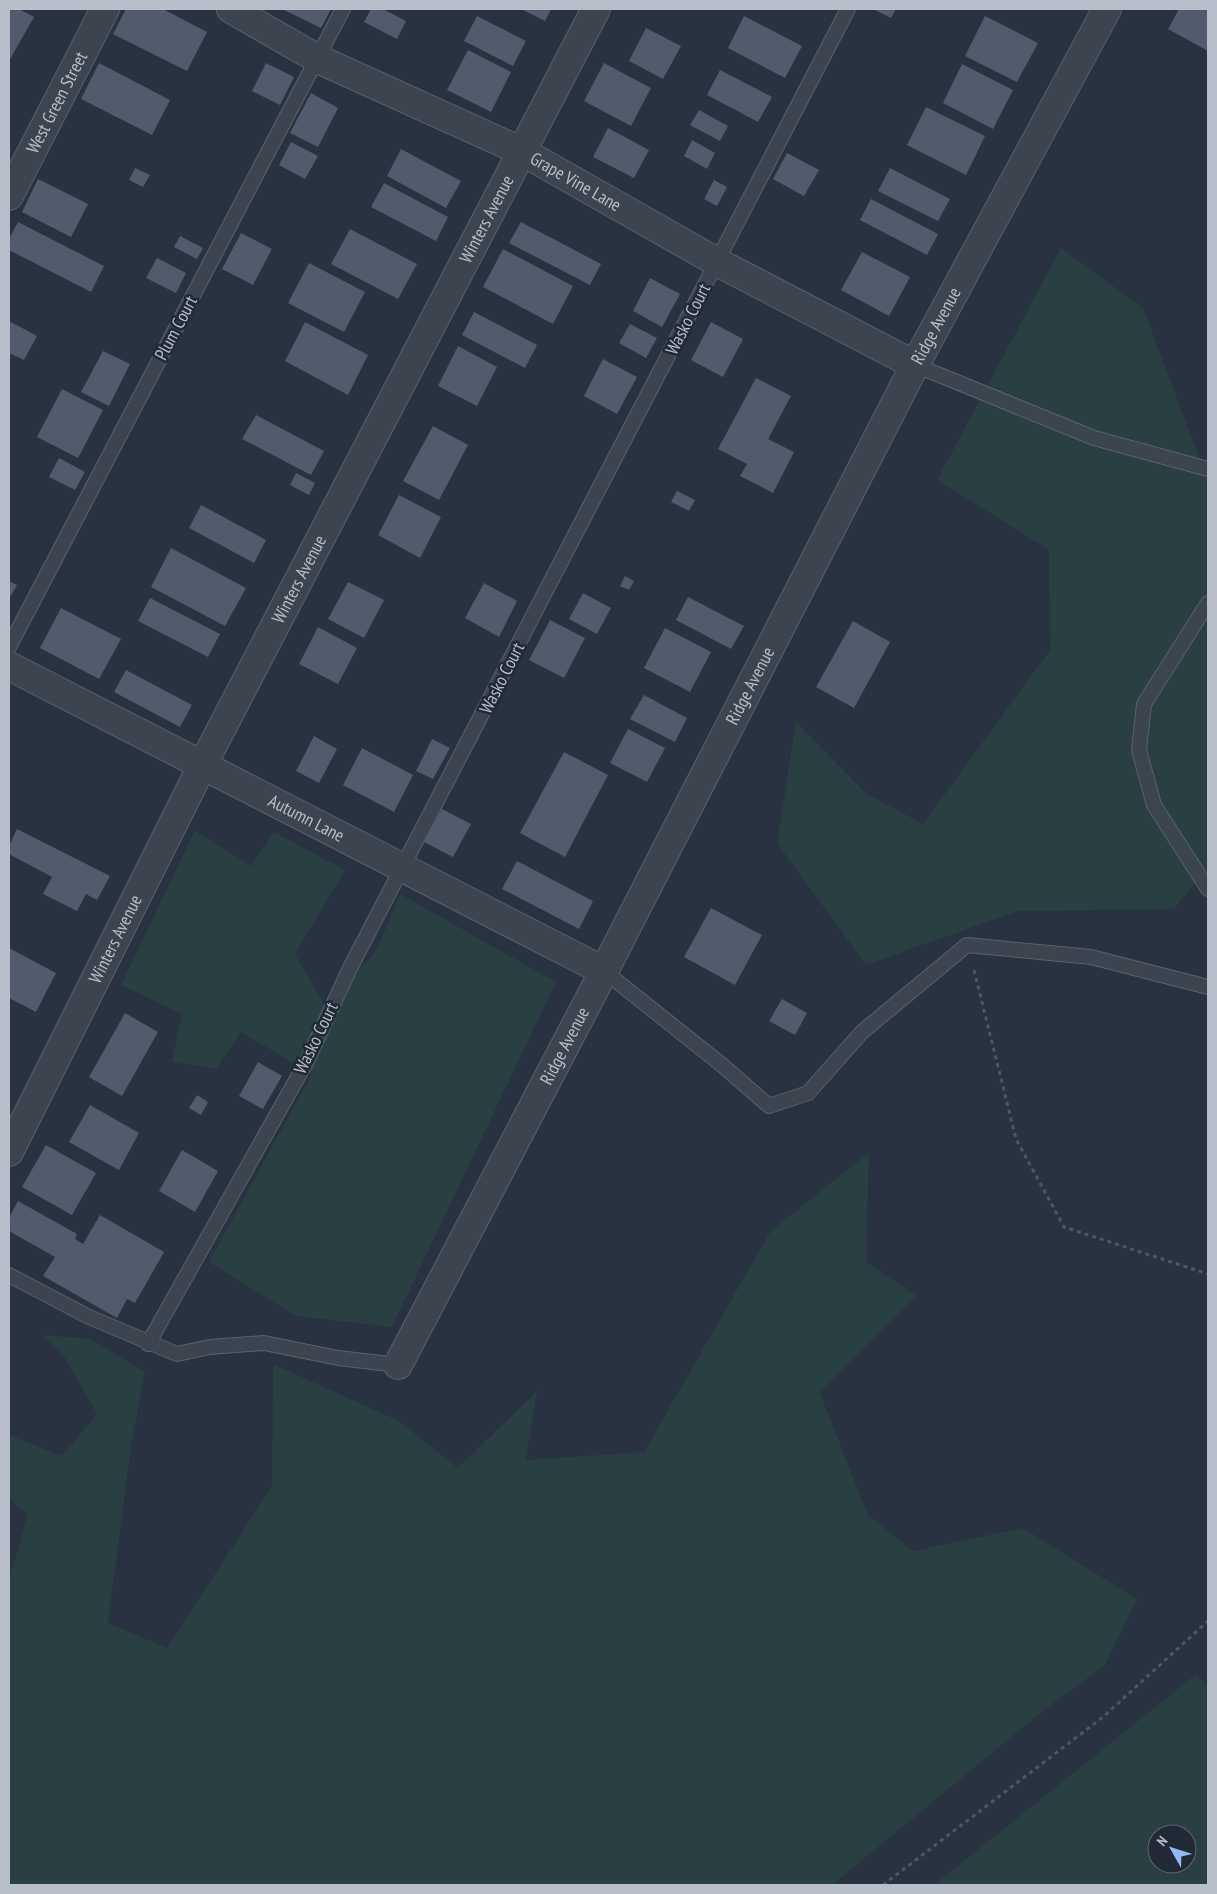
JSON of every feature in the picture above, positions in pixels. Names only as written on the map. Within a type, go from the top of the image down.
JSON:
[{"type":"street","name":"West Green Street","points":[[9,196],[105,9]]},
{"type":"street","name":"Grape Vine Lane","points":[[231,9],[318,59],[523,152],[717,262],[915,365]]},
{"type":"street","name":"Winters Avenue","points":[[9,1152],[203,764],[596,9]]},
{"type":"street","name":"Ridge Avenue","points":[[398,1364],[604,970],[915,365],[1107,9]]},
{"type":"street","name":"Autumn Lane","points":[[9,666],[604,970]]},
{"type":"lane","name":"Plum Court","points":[[9,647],[343,9]]},
{"type":"lane","name":"Wasko Court","points":[[148,1344],[308,1059],[350,968],[404,868],[848,9]]},
{"type":"lane","points":[[915,365],[1094,438],[1208,469]]},
{"type":"lane","points":[[1208,603],[1144,704],[1139,750],[1154,805],[1208,889]]},
{"type":"lane","points":[[604,970],[722,1065],[769,1106],[808,1093],[862,1032],[967,945],[1091,957],[1208,987]]},
{"type":"lane","points":[[9,1275],[89,1317],[148,1344],[177,1354],[210,1347],[264,1343],[338,1358],[398,1364]]},
{"type":"path","points":[[967,945],[1016,1140],[1064,1227],[1208,1274]]},
{"type":"path","points":[[883,1885],[1103,1717],[1208,1622]]},
{"type":"green space","points":[[1061,248],[1143,308],[1208,481],[1208,867],[1174,909],[1018,911],[866,965],[777,843],[796,722],[866,793],[923,824],[1050,650],[1049,550],[937,480]]},
{"type":"green space","points":[[195,830],[251,866],[274,832],[345,870],[295,954],[325,1005],[376,951],[400,894],[556,982],[392,1327],[296,1316],[209,1262],[312,1074],[241,1032],[216,1069],[172,1062],[182,1014],[121,985]]},
{"type":"green space","points":[[869,1152],[866,1262],[917,1296],[820,1393],[868,1515],[913,1551],[1023,1528],[1137,1599],[1105,1665],[1043,1711],[832,1885],[9,1885],[9,1579],[28,1515],[9,1499],[9,1435],[62,1456],[97,1414],[62,1353],[42,1335],[91,1339],[145,1372],[131,1446],[108,1623],[167,1648],[272,1486],[273,1364],[399,1421],[458,1468],[537,1391],[526,1460],[644,1452],[770,1232]]},
{"type":"green space","points":[[1195,1675],[1208,1684],[1208,1885],[934,1885]]},
{"type":"building","points":[[9,9],[19,9],[34,17],[9,61]]},
{"type":"building","points":[[126,9],[163,9],[207,32],[187,71],[113,34]]},
{"type":"building","points":[[282,9],[331,9],[321,28]]},
{"type":"building","points":[[371,9],[383,9],[406,21],[397,39],[364,22]]},
{"type":"building","points":[[521,9],[551,9],[545,21]]},
{"type":"building","points":[[873,9],[896,9],[891,18]]},
{"type":"building","points":[[1179,9],[1208,9],[1208,51],[1168,29]]},
{"type":"building","points":[[477,16],[526,41],[513,66],[464,41]]},
{"type":"building","points":[[744,16],[802,46],[785,78],[728,48]]},
{"type":"building","points":[[985,16],[1038,43],[1017,82],[965,56]]},
{"type":"building","points":[[646,28],[681,46],[663,79],[629,61]]},
{"type":"building","points":[[468,50],[511,72],[491,112],[447,90]]},
{"type":"building","points":[[99,63],[170,100],[152,135],[81,99]]},
{"type":"building","points":[[266,63],[294,77],[280,105],[252,91]]},
{"type":"building","points":[[604,63],[651,88],[631,126],[584,101]]},
{"type":"building","points":[[962,64],[1013,90],[993,129],[943,103]]},
{"type":"building","points":[[720,70],[772,97],[758,122],[707,95]]},
{"type":"building","points":[[311,93],[338,108],[318,147],[290,133]]},
{"type":"building","points":[[926,107],[985,136],[966,175],[907,145]]},
{"type":"building","points":[[699,110],[728,126],[720,141],[690,125]]},
{"type":"building","points":[[608,128],[649,150],[634,178],[593,157]]},
{"type":"building","points":[[692,140],[715,153],[707,169],[684,156]]},
{"type":"building","points":[[291,142],[318,156],[305,179],[279,165]]},
{"type":"building","points":[[401,149],[461,181],[446,208],[387,176]]},
{"type":"building","points":[[787,153],[819,170],[804,196],[773,179]]},
{"type":"building","points":[[135,168],[150,175],[143,187],[129,180]]},
{"type":"building","points":[[890,168],[950,199],[938,221],[878,191]]},
{"type":"building","points":[[38,179],[88,204],[71,237],[22,212]]},
{"type":"building","points":[[714,180],[727,187],[717,206],[704,199]]},
{"type":"building","points":[[384,183],[448,217],[436,241],[371,207]]},
{"type":"building","points":[[871,199],[938,234],[927,255],[860,220]]},
{"type":"building","points":[[18,222],[104,266],[91,292],[9,250],[9,239]]},
{"type":"building","points":[[521,222],[601,264],[590,285],[509,243]]},
{"type":"building","points":[[350,229],[417,264],[398,299],[331,264]]},
{"type":"building","points":[[241,233],[272,249],[253,285],[222,269]]},
{"type":"building","points":[[180,236],[203,248],[197,259],[174,247]]},
{"type":"building","points":[[503,249],[573,286],[553,324],[483,287]]},
{"type":"building","points":[[862,252],[910,277],[889,316],[841,290]]},
{"type":"building","points":[[157,258],[186,273],[176,293],[146,278]]},
{"type":"building","points":[[309,263],[365,292],[344,332],[288,303]]},
{"type":"building","points":[[650,278],[680,294],[662,327],[633,311]]},
{"type":"building","points":[[474,312],[537,345],[525,368],[462,335]]},
{"type":"building","points":[[9,321],[37,336],[24,360],[9,353]]},
{"type":"building","points":[[305,322],[368,355],[348,395],[285,361]]},
{"type":"building","points":[[711,322],[743,339],[723,377],[691,360]]},
{"type":"building","points":[[630,324],[657,338],[646,358],[619,343]]},
{"type":"building","points":[[458,346],[497,367],[477,406],[438,386]]},
{"type":"building","points":[[103,351],[130,364],[109,406],[81,392]]},
{"type":"building","points":[[603,359],[637,377],[617,414],[584,396]]},
{"type":"building","points":[[756,378],[791,396],[768,439],[794,452],[773,493],[740,476],[747,464],[718,449]]},
{"type":"building","points":[[62,389],[103,410],[78,458],[37,437]]},
{"type":"building","points":[[256,415],[324,451],[311,475],[242,439]]},
{"type":"building","points":[[433,426],[468,445],[439,500],[403,481]]},
{"type":"building","points":[[59,458],[85,472],[75,490],[49,477]]},
{"type":"building","points":[[296,473],[315,483],[309,495],[290,485]]},
{"type":"building","points":[[677,491],[695,500],[689,511],[671,502]]},
{"type":"building","points":[[399,495],[441,517],[420,558],[378,535]]},
{"type":"building","points":[[201,505],[266,540],[254,563],[189,528]]},
{"type":"building","points":[[171,548],[246,588],[225,626],[151,587]]},
{"type":"building","points":[[625,576],[634,581],[629,590],[620,586]]},
{"type":"building","points":[[9,581],[17,585],[9,599]]},
{"type":"building","points":[[348,582],[384,600],[364,638],[328,619]]},
{"type":"building","points":[[484,583],[517,601],[499,637],[465,618]]},
{"type":"building","points":[[583,593],[611,608],[597,634],[569,619]]},
{"type":"building","points":[[688,597],[744,626],[731,649],[676,620]]},
{"type":"building","points":[[150,598],[220,634],[208,657],[138,621]]},
{"type":"building","points":[[61,608],[121,639],[99,679],[40,648]]},
{"type":"building","points":[[550,620],[585,638],[564,678],[529,660]]},
{"type":"building","points":[[853,621],[890,642],[854,708],[816,687]]},
{"type":"building","points":[[318,627],[357,648],[338,684],[299,664]]},
{"type":"building","points":[[665,628],[711,652],[690,692],[644,668]]},
{"type":"building","points":[[126,670],[192,705],[180,727],[114,692]]},
{"type":"building","points":[[644,695],[687,718],[675,742],[630,719]]},
{"type":"building","points":[[628,729],[665,748],[647,782],[610,763]]},
{"type":"building","points":[[314,736],[337,749],[319,783],[296,771]]},
{"type":"building","points":[[432,739],[450,748],[433,779],[416,771]]},
{"type":"building","points":[[362,748],[413,775],[394,812],[343,785]]},
{"type":"building","points":[[564,752],[608,775],[565,857],[520,833]]},
{"type":"building","points":[[442,809],[471,824],[453,857],[424,842]]},
{"type":"building","points":[[17,829],[110,876],[97,900],[86,894],[77,911],[43,894],[52,877],[9,854],[9,846]]},
{"type":"building","points":[[517,861],[593,901],[579,929],[502,889]]},
{"type":"building","points":[[711,908],[762,935],[735,985],[684,957]]},
{"type":"building","points":[[9,948],[56,973],[36,1012],[9,998]]},
{"type":"building","points":[[782,999],[807,1013],[795,1035],[769,1021]]},
{"type":"building","points":[[125,1013],[158,1032],[122,1096],[89,1077]]},
{"type":"building","points":[[258,1062],[282,1076],[263,1109],[239,1096]]},
{"type":"building","points":[[197,1095],[208,1102],[201,1115],[189,1108]]},
{"type":"building","points":[[90,1105],[139,1133],[119,1170],[69,1142]]},
{"type":"building","points":[[46,1145],[96,1173],[72,1215],[22,1187]]},
{"type":"building","points":[[182,1150],[218,1171],[195,1212],[159,1191]]},
{"type":"building","points":[[18,1201],[77,1234],[75,1239],[83,1244],[100,1215],[164,1252],[135,1303],[127,1299],[117,1318],[43,1276],[55,1257],[9,1231],[9,1218]]}]
